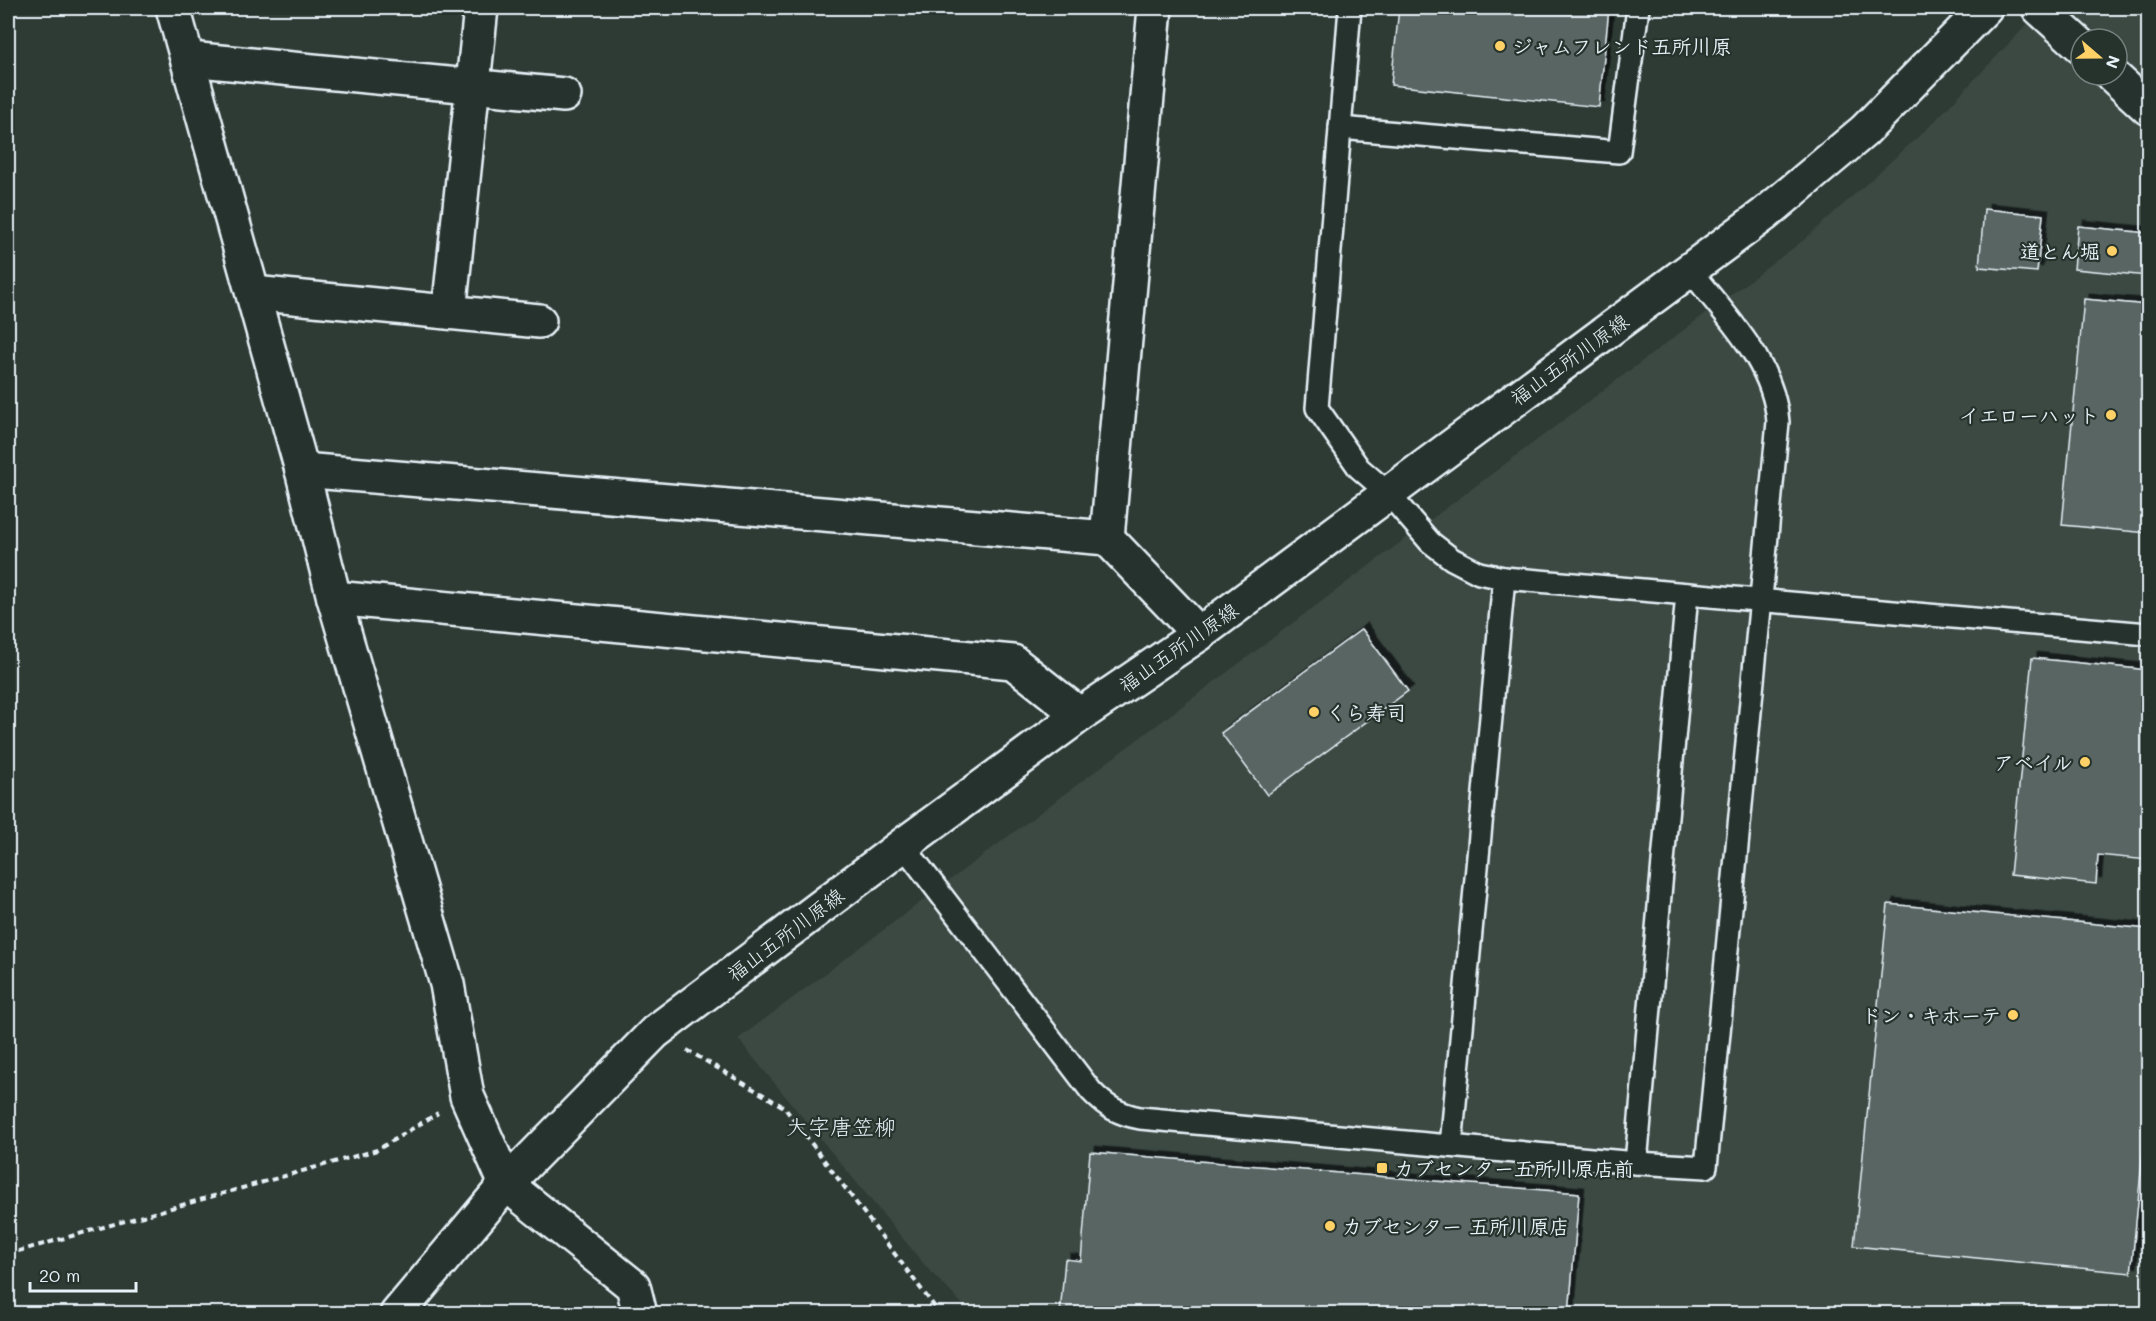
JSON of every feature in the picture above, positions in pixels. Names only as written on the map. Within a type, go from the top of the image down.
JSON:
[{"type":"street","points":[[173,8],[254,293],[334,598],[447,984],[466,1096],[506,1184],[633,1286],[640,1314]]},
{"type":"street","points":[[449,312],[481,8]]},
{"type":"street","points":[[1107,538],[1155,8]]},
{"type":"street","name":"福山五所川原線","points":[[397,1314],[506,1184],[655,1032],[903,845],[1080,715],[1199,634],[1387,492],[1765,214],[1864,131],[1985,8]]},
{"type":"street","points":[[2039,8],[2069,35]]},
{"type":"street","points":[[189,59],[564,94]]},
{"type":"street","points":[[2125,87],[2148,108]]},
{"type":"street","points":[[254,293],[539,321]]},
{"type":"street","points":[[302,470],[1107,538],[1199,634]]},
{"type":"street","points":[[334,598],[1012,663],[1080,715]]},
{"type":"lane","points":[[1350,8],[1317,408],[1359,468],[1387,492],[1430,542],[1452,560],[1479,573],[1504,579],[2148,634]]},
{"type":"lane","points":[[1340,128],[1619,152],[1638,8]]},
{"type":"lane","points":[[903,845],[1091,1091],[1104,1105],[1120,1114],[1140,1118],[1636,1163],[1706,1167],[1778,422],[1777,407],[1761,362],[1690,270]]},
{"type":"lane","points":[[1451,1146],[1504,579]]},
{"type":"lane","points":[[1636,1163],[1687,594]]},
{"type":"path","points":[[655,1032],[784,1107],[940,1314]]},
{"type":"path","points":[[8,1254],[377,1150],[466,1096]]},
{"type":"shaded area","points":[[2043,8],[2148,8],[2148,1290],[2146,1313],[971,1313],[928,1269],[738,1039],[1805,239],[1929,127]]},
{"type":"building","name":"ジャムフレンド五所川原","points":[[1399,8],[1609,8],[1599,107],[1391,85]]},
{"type":"building","points":[[1984,209],[2043,215],[2037,272],[1979,267]]},
{"type":"building","name":"道とん堀","points":[[2078,226],[2148,233],[2148,276],[2074,269]]},
{"type":"building","name":"イエローハット","points":[[2084,299],[2148,305],[2148,533],[2062,525]]},
{"type":"building","name":"くら寿司","points":[[1362,629],[1408,691],[1267,795],[1221,733]]},
{"type":"building","name":"アベイル","points":[[2032,658],[2148,670],[2148,860],[2098,855],[2096,884],[2010,875]]},
{"type":"building","name":"ドン・キホーテ","points":[[1888,904],[2148,929],[2148,1100],[2131,1273],[1854,1246]]},
{"type":"building","name":"カブセンター 五所川原店","points":[[1090,1152],[1579,1193],[1569,1314],[1060,1314],[1065,1259],[1081,1261]]},
{"type":"place","name":"ジャムフレンド五所川原","points":[[1500,46]]},
{"type":"place","name":"道とん堀","points":[[2112,251]]},
{"type":"place","name":"イエローハット","points":[[2111,415]]},
{"type":"place","name":"くら寿司","points":[[1314,712]]},
{"type":"place","name":"アベイル","points":[[2085,762]]},
{"type":"place","name":"ドン・キホーテ","points":[[2013,1015]]},
{"type":"place","name":"カブセンター五所川原店前","points":[[1382,1168]]},
{"type":"place","name":"カブセンター 五所川原店","points":[[1330,1226]]},
{"type":"district","name":"大字唐笠柳","points":[[841,1126]]}]
